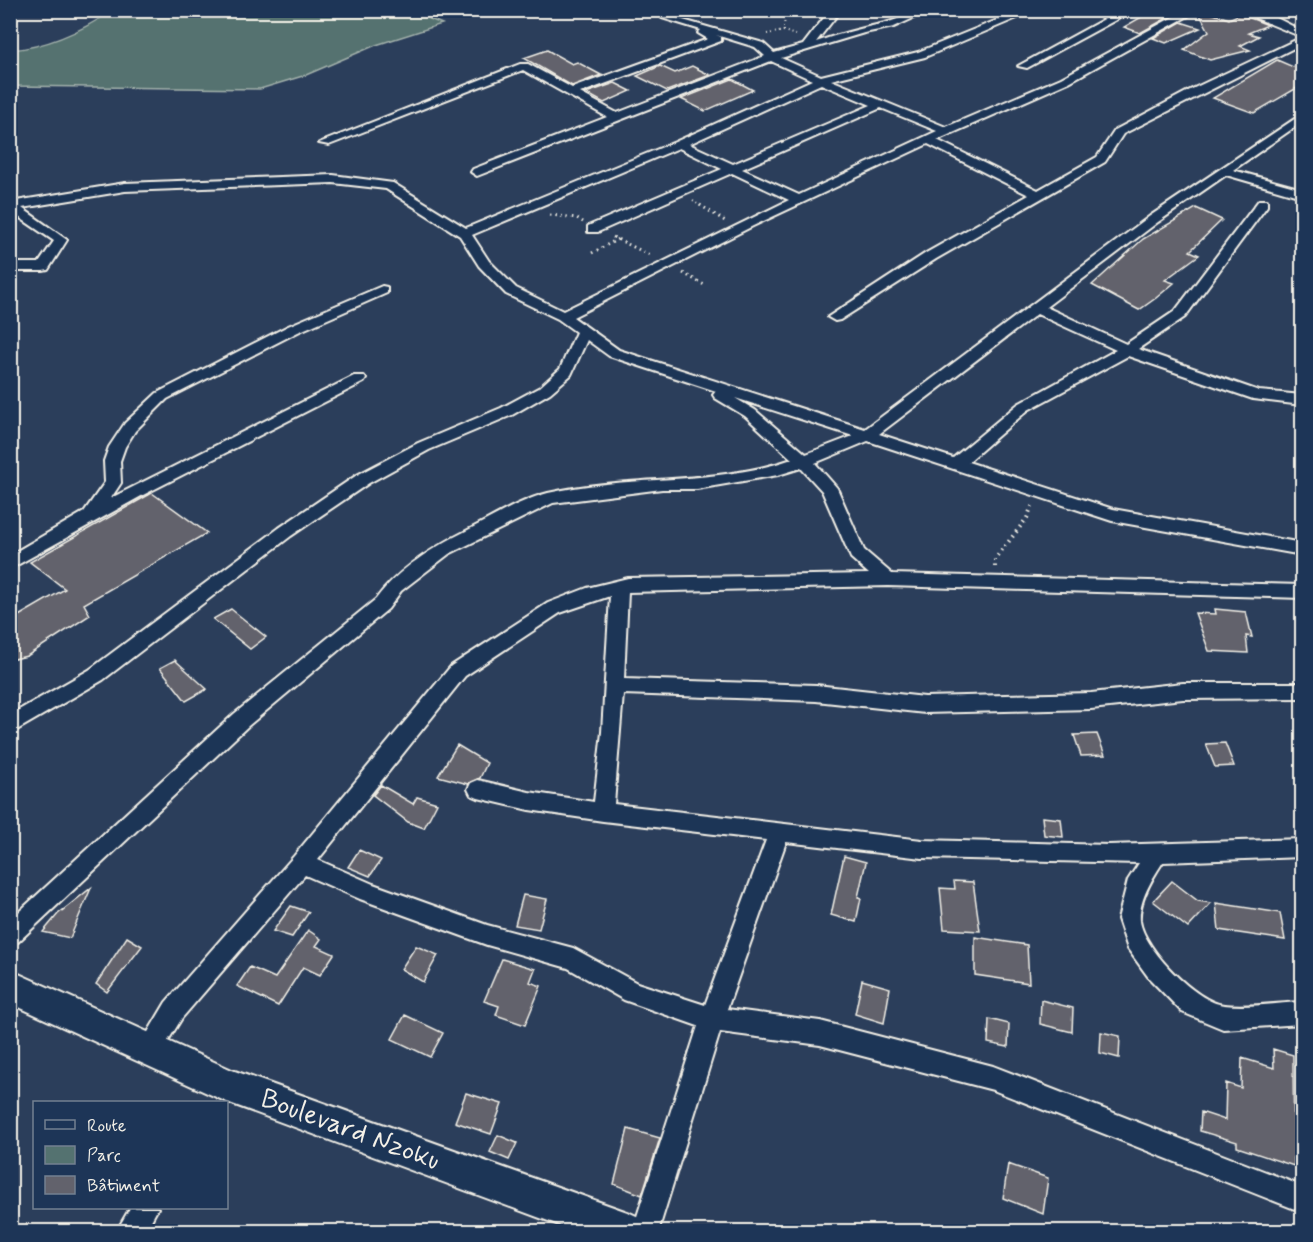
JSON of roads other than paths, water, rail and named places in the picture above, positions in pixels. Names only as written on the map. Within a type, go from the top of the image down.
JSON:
[{"type":"street","points":[[798,90],[801,80],[798,71],[809,44],[836,10]]},
{"type":"street","points":[[477,172],[772,57],[809,44],[890,25],[926,10]]},
{"type":"street","points":[[465,233],[680,144],[843,71],[884,65],[976,34],[1031,10]]},
{"type":"street","points":[[1023,66],[1129,10]]},
{"type":"street","points":[[1168,10],[1189,13]]},
{"type":"street","points":[[1255,10],[1260,16],[1302,34]]},
{"type":"street","points":[[670,13],[759,45],[772,57],[798,71],[947,131]]},
{"type":"street","points":[[569,93],[717,39],[670,13]]},
{"type":"street","points":[[563,316],[800,200],[1000,106],[1065,80],[1189,13]]},
{"type":"street","points":[[836,317],[931,256],[1036,194],[1101,159],[1119,132],[1196,90],[1302,40]]},
{"type":"street","points":[[325,143],[524,66],[617,118]]},
{"type":"street","points":[[593,229],[882,104]]},
{"type":"street","points":[[10,935],[241,720],[288,684],[382,604],[395,586],[443,550],[523,509],[550,498],[662,483],[697,483],[778,470],[840,448],[866,436],[1034,307],[1154,219],[1295,125],[1302,117]]},
{"type":"street","points":[[929,140],[1036,194]]},
{"type":"street","points":[[680,144],[800,200]]},
{"type":"street","points":[[1225,171],[1302,193]]},
{"type":"street","points":[[11,206],[124,187],[274,179],[360,180],[389,186],[465,233],[484,263],[511,291],[563,316],[614,353],[1112,515],[1302,549]]},
{"type":"street","points":[[955,465],[1023,407],[1126,351],[1180,314],[1263,203]]},
{"type":"street","points":[[10,267],[43,267],[61,240],[11,206]]},
{"type":"street","points":[[86,519],[113,483],[112,461],[129,427],[162,396],[284,334],[382,290]]},
{"type":"street","points":[[1034,307],[1126,351],[1258,396],[1302,400]]},
{"type":"street","points":[[10,726],[25,713],[94,676],[299,522],[364,480],[404,456],[456,430],[520,406],[549,387],[564,374],[584,331]]},
{"type":"street","points":[[10,563],[86,519],[260,427],[359,379]]},
{"type":"street","points":[[693,379],[750,413],[804,461],[829,488],[856,554],[888,580]]},
{"type":"street","points":[[150,1049],[174,1010],[302,863],[458,671],[554,608],[619,587],[888,580],[1302,591]]},
{"type":"street","points":[[603,812],[614,686],[619,587]]},
{"type":"street","points":[[614,686],[816,693],[925,705],[1091,701],[1183,691],[1302,691]]},
{"type":"street","points":[[478,789],[529,801],[603,812],[922,849],[1109,854],[1302,848]]},
{"type":"street","points":[[645,1232],[712,1019],[779,832]]},
{"type":"street","points":[[1157,853],[1139,880],[1128,919],[1136,942],[1157,970],[1190,1004],[1223,1017],[1302,1013]]},
{"type":"street","points":[[302,863],[368,892],[487,935],[573,959],[632,992],[712,1019],[820,1033],[993,1078],[1302,1199]]},
{"type":"street","name":"Boulevard Nzoku","points":[[10,986],[150,1049],[221,1094],[630,1232]]},
{"type":"street","points":[[129,1232],[144,1209]]}]
